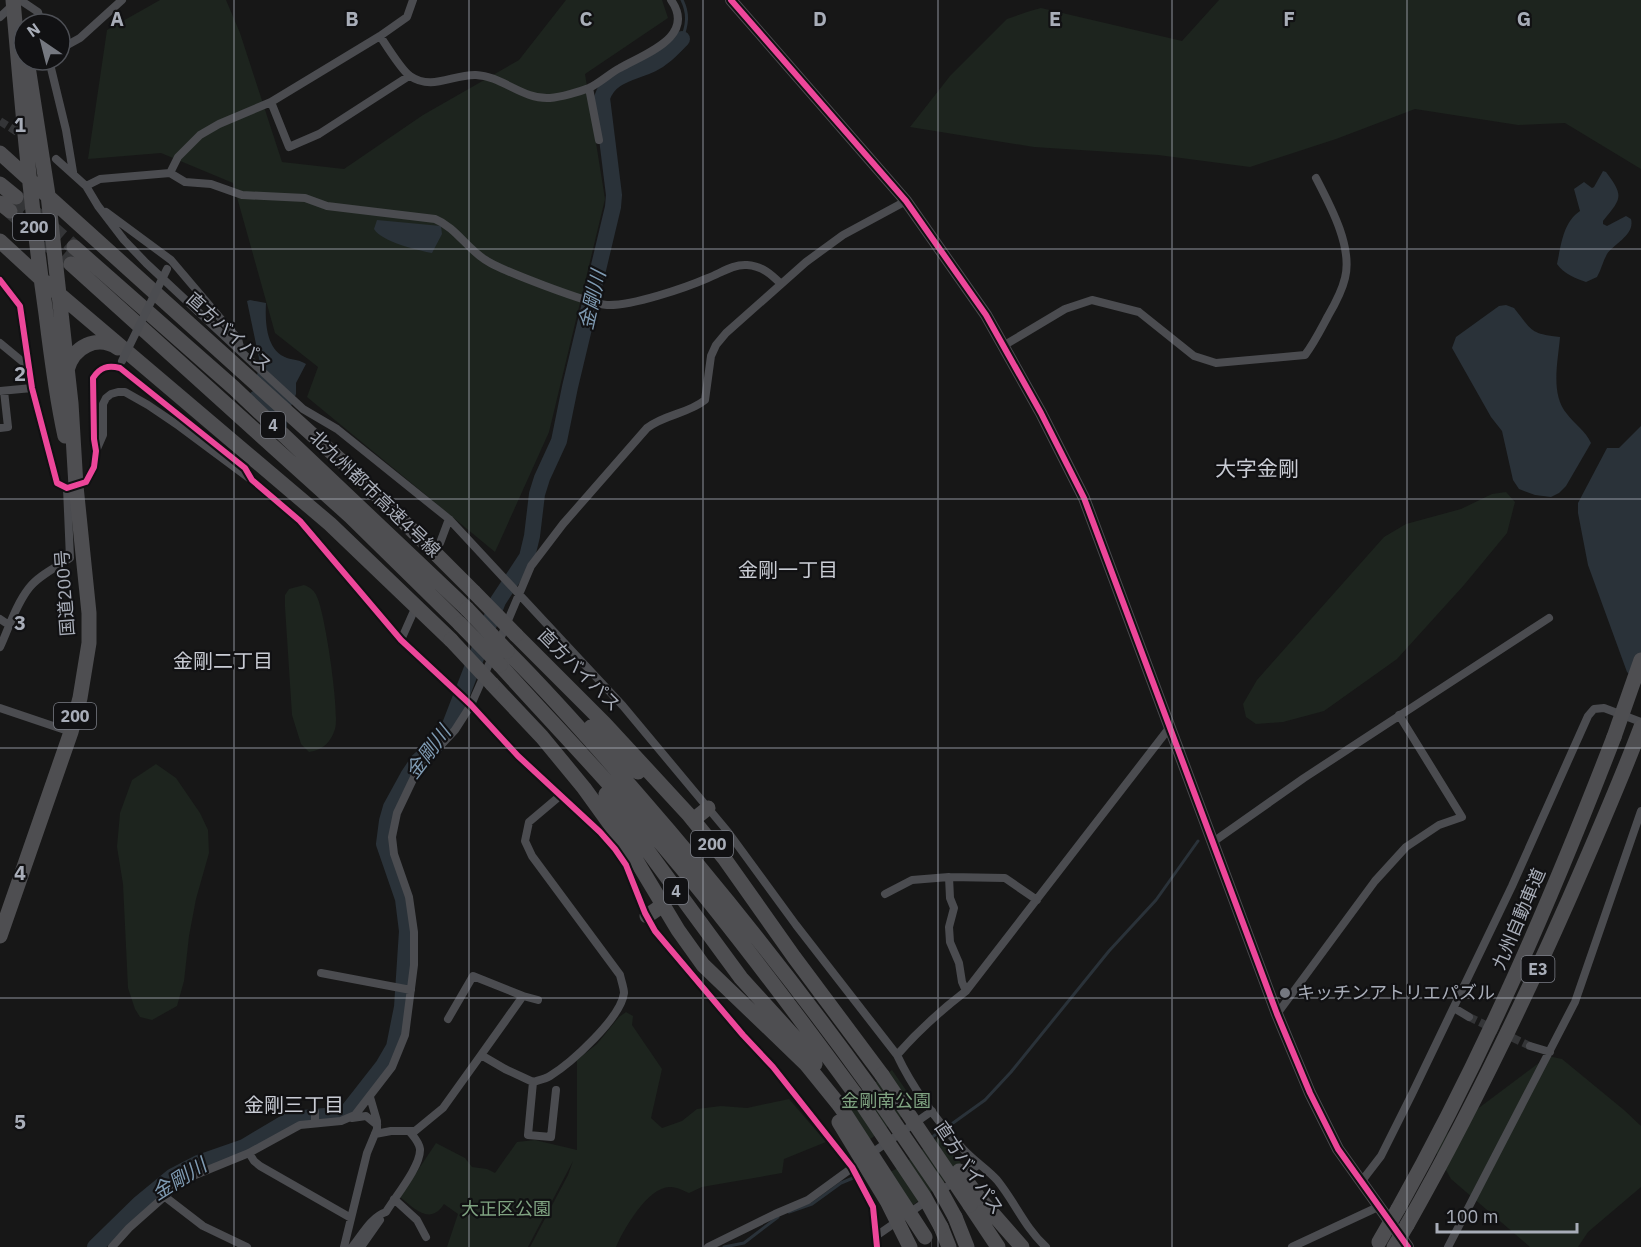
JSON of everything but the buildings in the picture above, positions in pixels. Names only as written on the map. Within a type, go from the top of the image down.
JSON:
[{"type":"highway","name":"国道200号","points":[[0,934],[71,732],[80,698],[89,643],[89,613],[40,278],[28,177],[17,1]]},
{"type":"highway","name":"国道200号","points":[[29,72],[48,195],[59,293],[67,372],[71,487]]},
{"type":"highway","name":"200","points":[[0,153],[48,195]]},
{"type":"highway","points":[[0,184],[8,204]]},
{"type":"highway","name":"直方バイパス","points":[[48,195],[252,379],[302,416],[358,476],[605,724],[693,820],[724,858],[794,957],[975,1201],[998,1247]]},
{"type":"highway","name":"200","points":[[0,241],[59,293],[126,363],[330,524],[451,640],[542,737],[584,788],[636,860],[689,946],[713,976],[806,1064],[830,1093],[836,1109],[928,1242]]},
{"type":"highway","name":"北九州都市高速4号線","points":[[74,247],[234,388],[467,609],[536,680]]},
{"type":"highway","name":"北九州都市高速4号線","points":[[71,264],[342,509],[460,624],[522,689]]},
{"type":"highway","points":[[67,372],[70,360],[76,353],[92,343],[103,342],[114,345],[126,363]]},
{"type":"highway","name":"九州自動車道","points":[[1377,1244],[1460,1093],[1515,980],[1570,851],[1641,660]]},
{"type":"highway","points":[[536,680],[672,834],[748,925],[811,1006],[925,1198],[949,1247]]},
{"type":"highway","name":"4","points":[[536,680],[592,728],[656,790],[794,957]]},
{"type":"highway","points":[[522,689],[578,748],[671,855],[799,1017],[862,1090],[939,1188],[955,1217],[967,1247]]},
{"type":"highway","name":"4","points":[[522,689],[550,729],[621,814],[734,969],[800,1043],[814,1062],[830,1093]]},
{"type":"highway","name":"九州自動車道","points":[[1394,1247],[1474,1101],[1530,987],[1641,727]]},
{"type":"highway","points":[[693,820],[708,808]]},
{"type":"highway","points":[[647,916],[663,905]]},
{"type":"highway","points":[[713,976],[735,1006],[836,1109],[910,1247]]},
{"type":"highway","points":[[975,1201],[1022,1247]]},
{"type":"street","points":[[72,42],[80,38],[122,0]]},
{"type":"street","points":[[170,173],[178,157],[200,135],[219,124],[271,102],[380,36],[407,17],[413,0]]},
{"type":"street","points":[[380,36],[409,76],[431,84],[476,75],[500,81],[521,92],[548,98],[589,88],[661,47],[674,33],[678,18],[677,8],[671,0]]},
{"type":"street","points":[[730,0],[906,201],[986,315],[1041,412],[1084,498],[1277,1014],[1310,1093],[1338,1149],[1408,1247]]},
{"type":"street","points":[[0,16],[17,1],[38,12]]},
{"type":"street","points":[[52,72],[70,149],[73,172]]},
{"type":"street","points":[[271,102],[289,147],[319,134],[409,76]]},
{"type":"street","points":[[589,88],[599,140]]},
{"type":"street","points":[[70,149],[59,161],[86,186],[124,240],[146,263],[241,351],[302,416],[337,429],[449,519],[623,706],[708,808],[897,1056],[932,1111],[978,1165],[998,1181],[1035,1238],[1046,1247]]},
{"type":"street","points":[[86,186],[100,179],[170,173],[185,182],[211,184],[242,195],[305,198],[327,206],[435,219],[444,222],[472,250],[492,264],[606,305],[664,293],[738,265],[758,267],[768,271],[781,284]]},
{"type":"street","points":[[1003,346],[1065,309],[1092,300],[1139,312],[1194,356],[1216,363],[1305,356],[1339,296],[1346,276],[1346,255],[1341,234],[1331,207],[1316,178]]},
{"type":"street","points":[[348,1119],[361,1110],[392,1067],[405,1035],[414,965],[414,932],[409,897],[394,854],[392,837],[395,821],[417,771],[455,730],[471,705],[531,566],[563,524],[647,428],[662,418],[693,408],[705,400],[708,396],[711,356],[716,345],[726,333],[806,262],[843,235],[906,201]]},
{"type":"street","points":[[98,206],[158,249],[169,265],[238,339],[241,351]]},
{"type":"street","points":[[126,363],[169,265]]},
{"type":"street","points":[[0,280],[20,306],[33,388],[57,483],[71,487],[86,482],[94,467],[96,451],[103,435],[103,405],[111,394],[125,392],[180,426],[252,480],[300,521],[401,640],[471,705],[518,756],[615,849],[626,865],[655,931],[773,1067],[852,1167],[873,1206],[877,1247]]},
{"type":"street","points":[[0,343],[29,367]]},
{"type":"street","points":[[96,451],[93,378],[98,370],[110,365],[126,363],[245,468],[252,480]]},
{"type":"street","points":[[0,428],[8,427],[2,391],[33,388]]},
{"type":"street","points":[[0,647],[29,588],[70,558],[71,487]]},
{"type":"street","points":[[440,543],[449,519]]},
{"type":"street","points":[[401,640],[413,613]]},
{"type":"street","points":[[1213,842],[1304,778],[1549,618]]},
{"type":"street","points":[[0,619],[9,625]]},
{"type":"street","points":[[0,708],[71,732]]},
{"type":"street","points":[[1361,1182],[1381,1156],[1454,1008],[1588,716],[1594,709],[1604,708],[1641,722]]},
{"type":"street","points":[[1277,1014],[1375,881],[1406,847],[1439,825],[1462,817],[1399,715]]},
{"type":"street","points":[[897,1056],[920,1029],[966,992],[1170,727]]},
{"type":"street","points":[[481,1054],[505,1069],[533,1082],[549,1077],[596,1038],[614,1014],[624,994],[620,975],[532,856],[525,841],[529,822],[561,795]]},
{"type":"street","points":[[1448,1247],[1575,1002],[1641,811]]},
{"type":"street","points":[[885,894],[912,880],[949,877],[1005,878],[1037,900]]},
{"type":"street","points":[[949,877],[950,898],[954,908],[950,942],[959,963],[966,992]]},
{"type":"street","points":[[321,973],[411,990]]},
{"type":"street","points":[[448,1019],[473,976],[538,1000]]},
{"type":"street","points":[[376,1130],[415,1131],[443,1108],[523,996]]},
{"type":"street","points":[[1454,1008],[1469,1017]]},
{"type":"street","points":[[1530,1046],[1550,1052]]},
{"type":"street","points":[[533,1082],[528,1135],[551,1137],[556,1090]]},
{"type":"street","points":[[344,1247],[376,1130],[370,1097]]},
{"type":"street","points":[[708,1247],[808,1200],[932,1111]]},
{"type":"street","points":[[315,1112],[315,1122]]},
{"type":"street","points":[[112,1247],[183,1180],[249,1154],[300,1125],[366,1116],[370,1118],[376,1130]]},
{"type":"street","points":[[361,1247],[415,1166],[421,1151],[410,1132]]},
{"type":"street","points":[[249,1154],[260,1166],[351,1218]]},
{"type":"street","points":[[876,1236],[978,1165]]},
{"type":"street","points":[[164,1196],[203,1226],[247,1247]]},
{"type":"street","points":[[394,1199],[417,1220],[426,1237]]},
{"type":"street","points":[[1292,1247],[1378,1207]]},
{"type":"street","points":[[352,1247],[372,1221],[386,1212]]},
{"type":"green space","points":[[160,0],[226,0],[240,33],[282,162],[344,169],[423,115],[519,60],[566,0],[662,0],[668,18],[585,74],[605,199],[549,432],[495,552],[307,397],[318,367],[275,333],[233,183],[161,153],[88,159],[107,30]]},
{"type":"green space","points":[[1219,0],[1641,0],[1641,169],[1565,123],[1518,125],[1415,109],[1336,139],[1250,167],[1158,155],[1034,147],[910,127],[950,76],[1007,19],[1041,8],[1182,41]]},
{"type":"green space","points":[[1506,492],[1515,502],[1507,533],[1464,585],[1397,659],[1324,711],[1283,722],[1256,724],[1246,717],[1243,704],[1257,680],[1384,537],[1406,524],[1461,509],[1492,494]]},
{"type":"green space","points":[[304,585],[315,593],[324,622],[331,663],[336,719],[335,729],[329,741],[322,747],[309,752],[301,744],[292,715],[285,607],[285,595],[289,589]]},
{"type":"green space","points":[[156,764],[176,778],[200,813],[208,830],[209,853],[196,899],[184,981],[177,1006],[152,1020],[140,1017],[128,988],[123,884],[117,847],[120,813],[132,780]]},
{"type":"green space","name":"大正区公園","points":[[626,1012],[633,1016],[632,1025],[662,1069],[651,1118],[662,1128],[682,1121],[697,1109],[721,1106],[747,1108],[789,1099],[826,1142],[784,1159],[782,1173],[702,1187],[689,1193],[673,1187],[663,1188],[654,1193],[638,1210],[624,1230],[616,1247],[530,1247],[573,1161],[528,1247],[447,1247],[458,1214],[444,1204],[433,1214],[422,1213],[400,1197],[436,1143],[465,1158],[472,1167],[487,1169],[495,1173],[517,1142],[535,1140],[577,1150],[577,1060],[597,1044],[619,1017]]},
{"type":"green space","points":[[1548,1056],[1562,1059],[1641,1126],[1641,1187],[1588,1232],[1578,1247],[1530,1247],[1451,1179],[1436,1152],[1438,1142],[1456,1125]]},
{"type":"green space","name":"金剛南公園","points":[[892,1070],[917,1106],[859,1147],[836,1111]]},
{"type":"green space","name":"金剛南公園","points":[[940,1136],[964,1167],[890,1222],[870,1182],[898,1168]]},
{"type":"shaded area","points":[[1603,171],[1616,187],[1618,197],[1603,224],[1607,226],[1626,216],[1631,219],[1631,225],[1627,234],[1607,254],[1597,277],[1586,282],[1566,273],[1557,264],[1566,228],[1580,211],[1574,189],[1584,182],[1594,187]]},
{"type":"shaded area","points":[[377,220],[441,226],[442,234],[432,253],[426,252],[384,238],[374,229]]},
{"type":"shaded area","points":[[247,301],[266,303],[268,335],[275,349],[287,358],[306,364],[296,383],[296,394],[287,416],[287,427],[280,438],[238,402],[253,391],[260,363]]},
{"type":"shaded area","points":[[1506,305],[1514,308],[1532,330],[1560,337],[1556,377],[1558,397],[1567,414],[1591,443],[1566,486],[1551,497],[1535,495],[1519,489],[1513,480],[1502,431],[1491,417],[1452,348],[1456,337],[1499,306]]},
{"type":"shaded area","points":[[1641,426],[1641,684],[1627,672],[1588,565],[1578,503],[1607,448],[1619,448]]},
{"type":"waterway","points":[[682,0],[686,10],[686,20],[682,39]]},
{"type":"waterway","name":"金剛川","points":[[95,1247],[139,1204],[173,1176],[198,1163],[244,1147],[291,1119],[347,1112],[383,1066],[394,1047],[402,1007],[407,931],[403,899],[384,844],[387,821],[391,807],[408,776],[418,761],[437,744],[450,725],[498,601],[527,557],[537,494],[559,441],[613,207],[614,195],[602,98],[605,90],[622,76],[656,62],[682,39]]},
{"type":"waterway","points":[[953,1123],[985,1100],[1011,1072],[1109,951],[1156,900],[1198,841]]},
{"type":"waterway","points":[[929,1139],[938,1133]]},
{"type":"waterway","points":[[789,1212],[812,1204],[841,1183],[853,1178]]},
{"type":"waterway","points":[[724,1247],[744,1243],[778,1217]]},
{"type":"tunnel","points":[[0,121],[25,137]]},
{"type":"tunnel","points":[[16,197],[74,247]]},
{"type":"tunnel","points":[[10,211],[71,264]]},
{"type":"tunnel","points":[[1469,1017],[1530,1046]]},
{"type":"cycle path","points":[[731,0],[906,201],[986,315],[1041,413],[1084,498],[1277,1014],[1310,1093],[1338,1149],[1408,1247]]},
{"type":"cycle path","points":[[0,280],[20,306],[32,388],[57,483],[67,488],[86,482],[94,467],[96,451],[93,378],[98,371],[108,367],[120,368],[245,468],[252,480],[300,521],[401,640],[471,705],[518,756],[600,832],[615,849],[626,865],[645,913],[655,931],[773,1067],[852,1167],[873,1207],[877,1247]]},
{"type":"place","name":"キッチンアトリエパズル","points":[[1285,993]]},
{"type":"district","name":"大字金剛","points":[[1257,469]]},
{"type":"district","name":"金剛一丁目","points":[[788,570]]},
{"type":"district","name":"金剛二丁目","points":[[223,661]]},
{"type":"district","name":"金剛三丁目","points":[[294,1105]]}]
